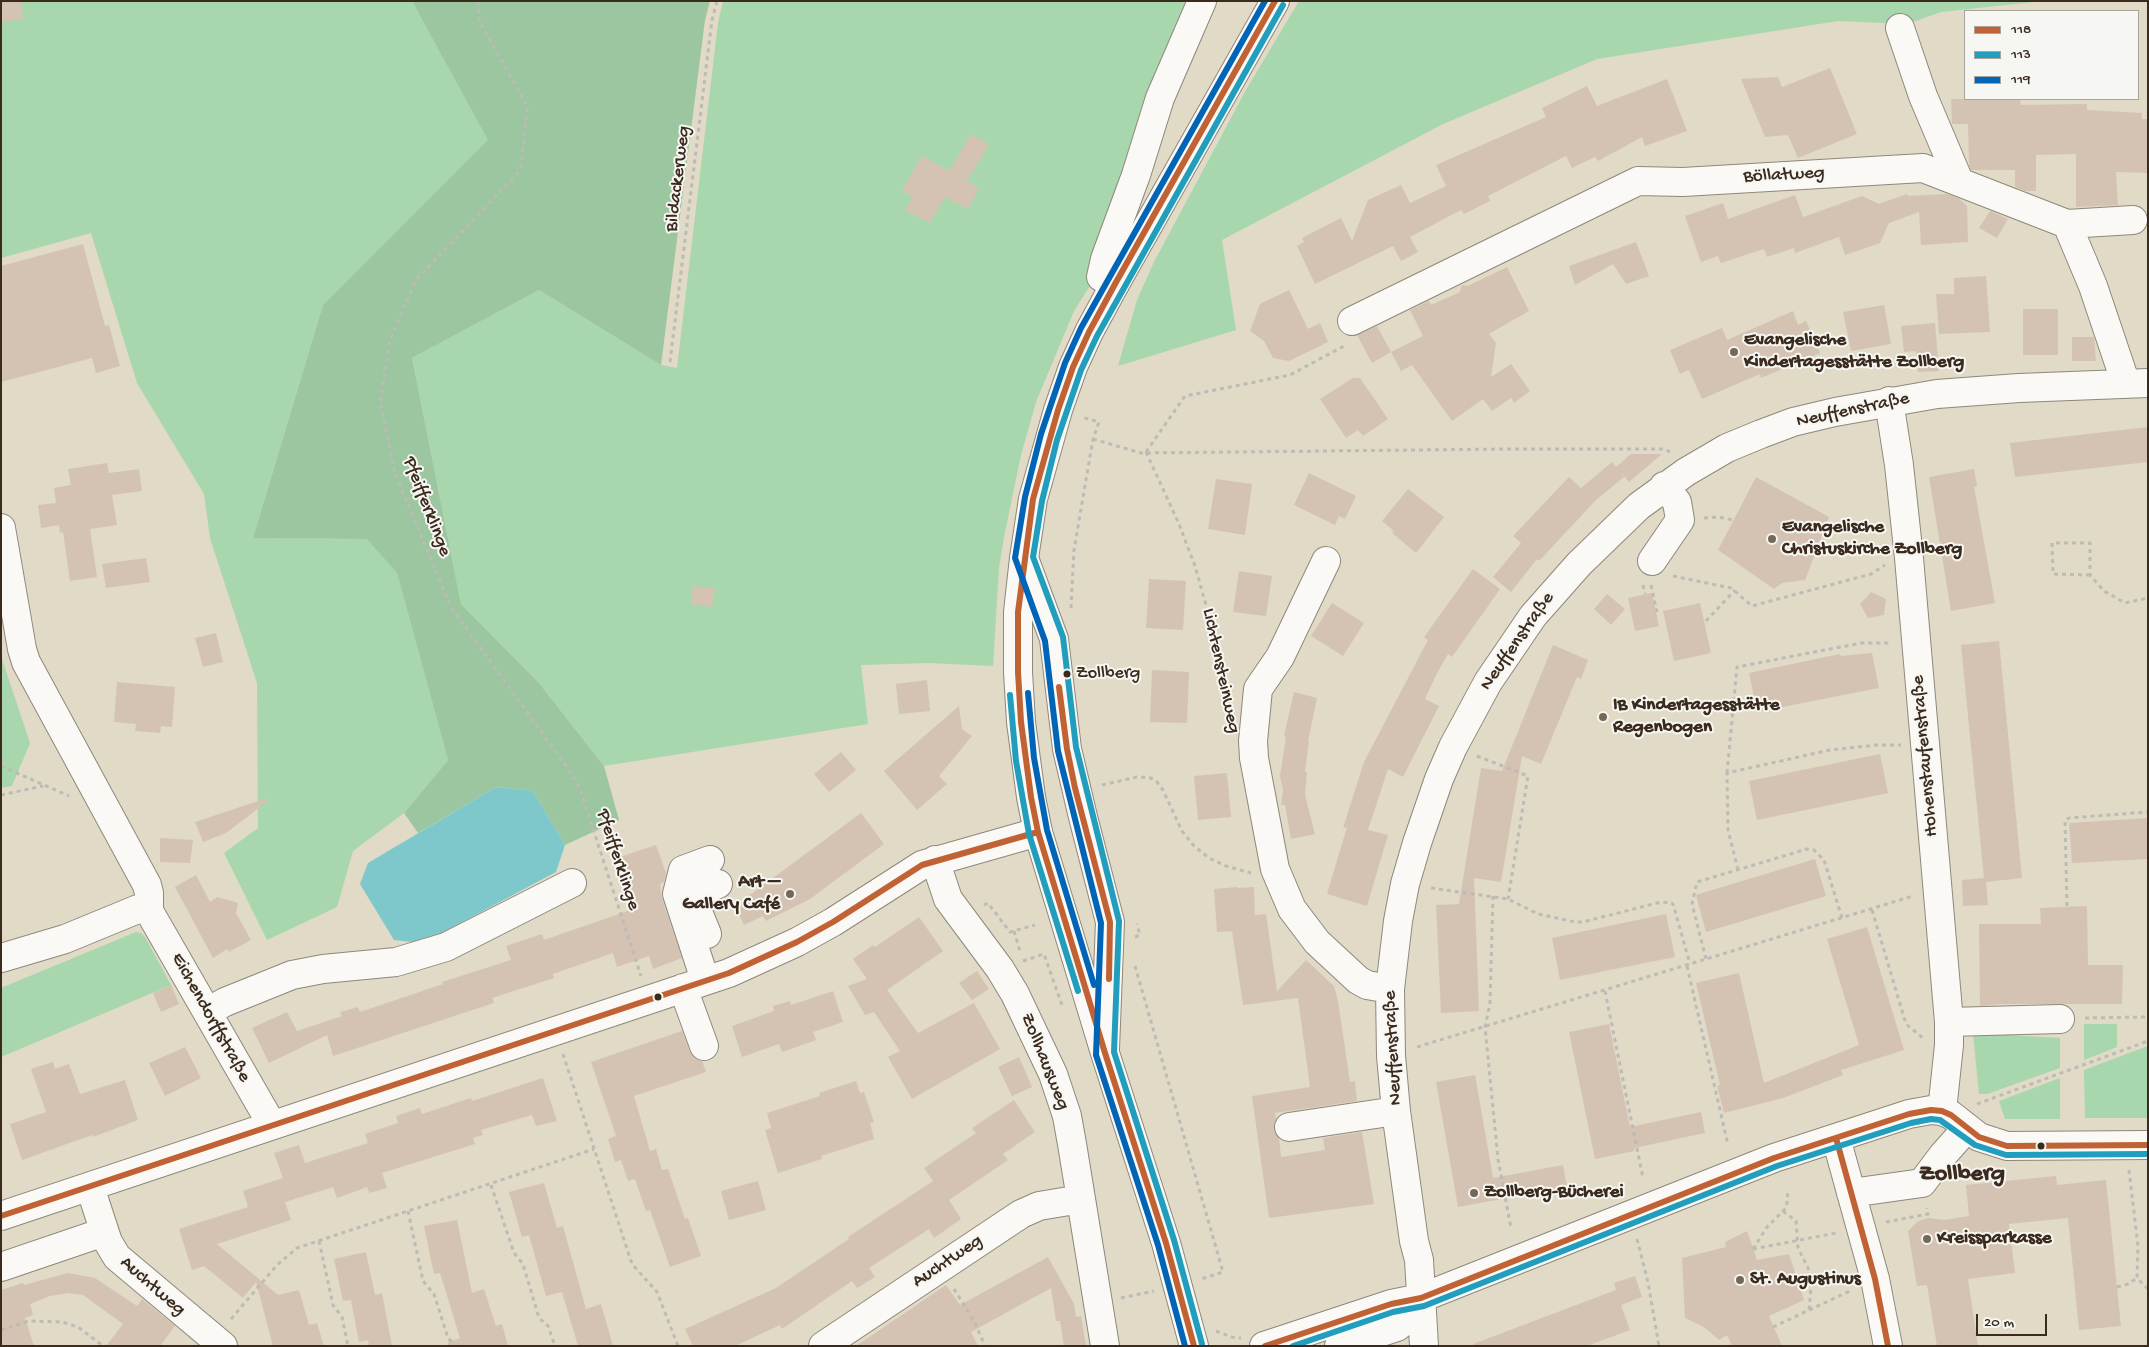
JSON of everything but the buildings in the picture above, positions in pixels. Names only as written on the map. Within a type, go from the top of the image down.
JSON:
[{"type":"street","points":[[1115,284],[1101,277],[1105,259],[1136,175],[1160,98],[1202,1]]},
{"type":"street","points":[[1194,1346],[1188,1282],[1105,1053],[1038,832],[1025,759],[1018,681],[1018,612],[1033,499],[1058,410],[1089,332],[1275,1]]},
{"type":"street","points":[[1900,28],[1923,96],[1959,181]]},
{"type":"street","name":"Böllatweg","points":[[1352,320],[1638,181],[1683,182],[1919,168],[1959,181],[2067,224]]},
{"type":"street","points":[[2133,220],[2067,224],[2137,384]]},
{"type":"street","name":"Neuffenstraße","points":[[1424,1346],[1419,1260],[1414,1241],[1396,1111],[1391,1056],[1390,989],[1405,884],[1429,807],[1453,747],[1488,682],[1533,616],[1554,590],[1613,530],[1675,479],[1727,448],[1793,422],[1889,401],[1966,391],[2137,384]]},
{"type":"street","name":"Hohenstaufenstraße","points":[[1889,401],[1900,465],[1909,558],[1949,1022],[1954,1118]]},
{"type":"street","points":[[1662,569],[1680,520],[1675,479]]},
{"type":"street","points":[[1,528],[22,649],[26,662],[150,893],[149,911],[138,909],[65,939],[1,958]]},
{"type":"street","points":[[1024,558],[1054,639],[1068,749],[1082,817],[1110,922],[1105,1053]]},
{"type":"street","name":"Lichtensteinweg","points":[[1326,561],[1280,658],[1258,689],[1253,741],[1254,758],[1275,869],[1292,909],[1317,942],[1358,980],[1367,985],[1390,989]]},
{"type":"street","points":[[1,1216],[752,964],[833,922],[909,871],[935,860],[1038,832]]},
{"type":"street","name":"Zollhausweg","points":[[935,860],[944,892],[1000,969],[1028,1017],[1046,1057],[1067,1116],[1105,1346]]},
{"type":"street","points":[[704,1046],[704,981],[696,907],[699,892],[714,872]]},
{"type":"street","points":[[206,1012],[292,975],[323,969],[396,962],[446,947],[572,882]]},
{"type":"street","name":"Eichendorffstraße","points":[[149,911],[272,1126]]},
{"type":"street","points":[[1949,1022],[2060,1019]]},
{"type":"street","points":[[1264,1346],[1391,1304],[1421,1298],[1630,1217],[1774,1158],[1908,1114],[1931,1110],[1954,1118],[1986,1140],[2007,1146],[2138,1145]]},
{"type":"street","points":[[1290,1126],[1396,1111]]},
{"type":"street","points":[[1851,1193],[1922,1183],[1943,1155],[1954,1118]]},
{"type":"street","points":[[1836,1138],[1862,1226],[1888,1346]]},
{"type":"street","name":"Auchtweg","points":[[90,1187],[104,1232],[112,1250],[123,1264],[219,1343]]},
{"type":"street","name":"Auchtweg","points":[[823,1346],[1030,1209],[1081,1199]]},
{"type":"street","points":[[1,1266],[104,1232]]},
{"type":"street","points":[[1339,1346],[1397,1327],[1421,1298]]},
{"type":"path","name":"Pfeifferklinge","points":[[478,1],[479,20],[526,104],[527,112],[521,166],[517,174],[416,280],[390,340],[380,402],[395,474],[451,607],[571,773],[580,789],[630,948],[649,998]]},
{"type":"path","name":"Bildackerweg","points":[[670,362],[712,20],[717,1]]},
{"type":"path","points":[[1146,452],[1185,396],[1290,375],[1346,346],[1352,320]]},
{"type":"path","points":[[1071,610],[1074,550],[1093,439],[1141,453],[1665,449],[1669,450],[1675,479]]},
{"type":"path","name":"Lichtensteinweg","points":[[1146,452],[1179,524],[1195,566],[1222,662],[1230,716]]},
{"type":"path","points":[[2090,575],[2053,574],[2052,543],[2090,543],[2090,575],[2104,590],[2125,603],[2148,598]]},
{"type":"path","points":[[1662,569],[1735,590],[1752,606],[1871,574],[1888,563],[1909,558]]},
{"type":"path","points":[[1706,621],[1735,590]]},
{"type":"path","points":[[1738,870],[1728,830],[1727,773],[1737,667],[1861,642],[1916,644]]},
{"type":"path","points":[[1727,773],[1830,750],[1877,744],[1924,745]]},
{"type":"path","points":[[1453,747],[1528,776],[1508,899]]},
{"type":"path","points":[[1,766],[43,786],[1,795]]},
{"type":"path","points":[[1095,787],[1137,777],[1151,778],[1158,782],[1182,831],[1194,846],[1209,858],[1242,872]]},
{"type":"path","points":[[2067,906],[2065,820],[2069,818],[2148,812]]},
{"type":"path","points":[[1706,960],[1692,904],[1697,882],[1807,849],[1814,850],[1824,860],[1842,918]]},
{"type":"path","points":[[1405,884],[1508,899],[1538,914],[1574,922],[1583,922],[1657,903],[1669,902],[1673,904],[1728,1145]]},
{"type":"path","points":[[1391,1056],[1938,889]]},
{"type":"path","points":[[1493,896],[1490,1003],[1485,1027],[1498,1159],[1511,1228]]},
{"type":"path","points":[[962,919],[988,903],[1010,932],[1035,925]]},
{"type":"path","points":[[1872,910],[1906,1024],[1925,1040]]},
{"type":"path","points":[[1014,931],[1020,953]]},
{"type":"path","points":[[1022,961],[1044,954],[1063,1010]]},
{"type":"path","points":[[1099,1303],[1223,1272],[1133,958]]},
{"type":"path","points":[[1605,991],[1644,1178]]},
{"type":"path","points":[[2060,1019],[2148,1017]]},
{"type":"path","points":[[556,1030],[632,1264],[657,1292],[678,1346]]},
{"type":"path","points":[[1954,1118],[2148,1041]]},
{"type":"path","points":[[2138,1145],[2134,1223],[2138,1246],[2137,1278],[2148,1289]]},
{"type":"path","points":[[219,1343],[285,1257],[297,1248],[594,1149]]},
{"type":"path","points":[[491,1184],[514,1254],[523,1264],[539,1318],[548,1326],[555,1346]]},
{"type":"path","points":[[1787,1191],[1788,1203],[1783,1212],[1768,1227],[1753,1249],[1862,1226]]},
{"type":"path","points":[[408,1211],[422,1281],[434,1294],[448,1338],[456,1346]]},
{"type":"path","points":[[1783,1212],[1796,1221],[1797,1241],[1809,1270],[1811,1286],[1809,1311]]},
{"type":"path","points":[[1630,1217],[1642,1256],[1659,1346]]},
{"type":"path","points":[[319,1241],[333,1306],[342,1317],[348,1346]]},
{"type":"path","points":[[940,1267],[975,1323],[985,1346]]},
{"type":"path","points":[[2117,1287],[2128,1284],[2137,1278]]},
{"type":"path","points":[[1774,1327],[1875,1279]]},
{"type":"path","points":[[1,1330],[29,1321],[62,1322],[78,1327],[103,1346]]},
{"type":"green space","points":[[1,1],[412,1],[489,140],[323,305],[253,538],[368,539],[397,573],[448,760],[404,813],[353,851],[337,907],[267,940],[224,853],[258,828],[257,683],[210,538],[204,494],[137,383],[91,233],[1,258]]},
{"type":"green space","points":[[412,1],[710,1],[705,20],[661,365],[539,290],[412,358],[461,604],[539,683],[604,766],[619,820],[565,845],[533,791],[496,787],[418,833],[404,813],[448,760],[397,573],[367,539],[253,538],[323,305],[488,140]]},
{"type":"green space","points":[[723,1],[1195,1],[1095,278],[1074,311],[1036,402],[1021,455],[999,567],[993,666],[929,663],[861,665],[868,724],[604,766],[539,683],[461,604],[412,358],[539,290],[661,365],[677,368],[718,23]]},
{"type":"green space","points":[[1299,1],[2043,1],[1941,12],[1907,24],[1838,21],[1597,59],[1443,124],[1222,240],[1236,330],[1118,366],[1137,300],[1154,262],[1246,90]]},
{"type":"green space","points":[[1,656],[30,743],[12,786],[1,788]]},
{"type":"green space","points":[[136,932],[141,933],[145,937],[171,985],[1,1057],[1,988]]},
{"type":"green space","points":[[2084,1024],[2117,1024],[2117,1047],[2084,1060]]},
{"type":"green space","points":[[1973,1033],[2060,1038],[2060,1068],[1987,1094],[1979,1094]]},
{"type":"green space","points":[[2148,1046],[2148,1118],[2085,1118],[2084,1070]]},
{"type":"green space","points":[[2060,1078],[2060,1119],[2005,1119],[1999,1101]]},
{"type":"water","points":[[496,787],[533,791],[565,845],[556,872],[423,943],[394,940],[360,884],[368,863]]},
{"type":"transit line","name":"119","points":[[1185,1346],[1158,1245],[1096,1055],[1101,923],[1058,751],[1045,641],[1015,558],[1025,497],[1041,434],[1065,363],[1081,328],[1265,1]]},
{"type":"transit line","name":"118","points":[[1194,1346],[1166,1243],[1105,1053],[1038,832],[1031,797],[1021,722],[1018,672],[1018,612],[1033,499],[1058,410],[1073,367],[1089,332],[1115,284],[1275,1]]},
{"type":"transit line","name":"113","points":[[1202,1344],[1174,1240],[1114,1052],[1119,921],[1076,747],[1063,637],[1033,557],[1042,501],[1057,440],[1081,370],[1097,336],[1283,5]]},
{"type":"transit line","name":"118","points":[[1059,687],[1067,749],[1075,788],[1110,922],[1109,979]]},
{"type":"transit line","name":"119","points":[[1028,693],[1034,758],[1047,830],[1094,985]]},
{"type":"transit line","name":"113","points":[[1010,695],[1016,761],[1029,834],[1078,991]]},
{"type":"transit line","name":"118","points":[[1,1216],[729,973],[797,942],[833,922],[922,865],[1038,832]]},
{"type":"transit line","name":"118","points":[[1265,1346],[1391,1304],[1421,1298],[1774,1158],[1909,1114],[1931,1110],[1942,1111],[1951,1115],[1979,1137],[2007,1146],[2148,1145]]},
{"type":"transit line","name":"113","points":[[1293,1346],[1393,1312],[1424,1306],[1777,1166],[1911,1123],[1931,1119],[1940,1120],[1975,1145],[2006,1155],[2148,1154]]},
{"type":"transit line","name":"118","points":[[1836,1138],[1875,1279],[1888,1346]]},
{"type":"place","name":"Evangelische Kindertagesstätte Zollberg","points":[[1734,352]]},
{"type":"place","name":"Evangelische Christuskirche Zollberg","points":[[1772,539]]},
{"type":"place","name":"Zollberg","points":[[1067,674]]},
{"type":"place","name":"IB Kindertagesstätte Regenbogen","points":[[1603,717]]},
{"type":"place","name":"Art – Gallery Café","points":[[790,894]]},
{"type":"place","name":"Zollberg-Bücherei","points":[[1474,1193]]},
{"type":"place","name":"Kreissparkasse","points":[[1927,1239]]},
{"type":"place","name":"St. Augustinus","points":[[1740,1280]]},
{"type":"district","name":"Zollberg","points":[[1962,1175]]}]
